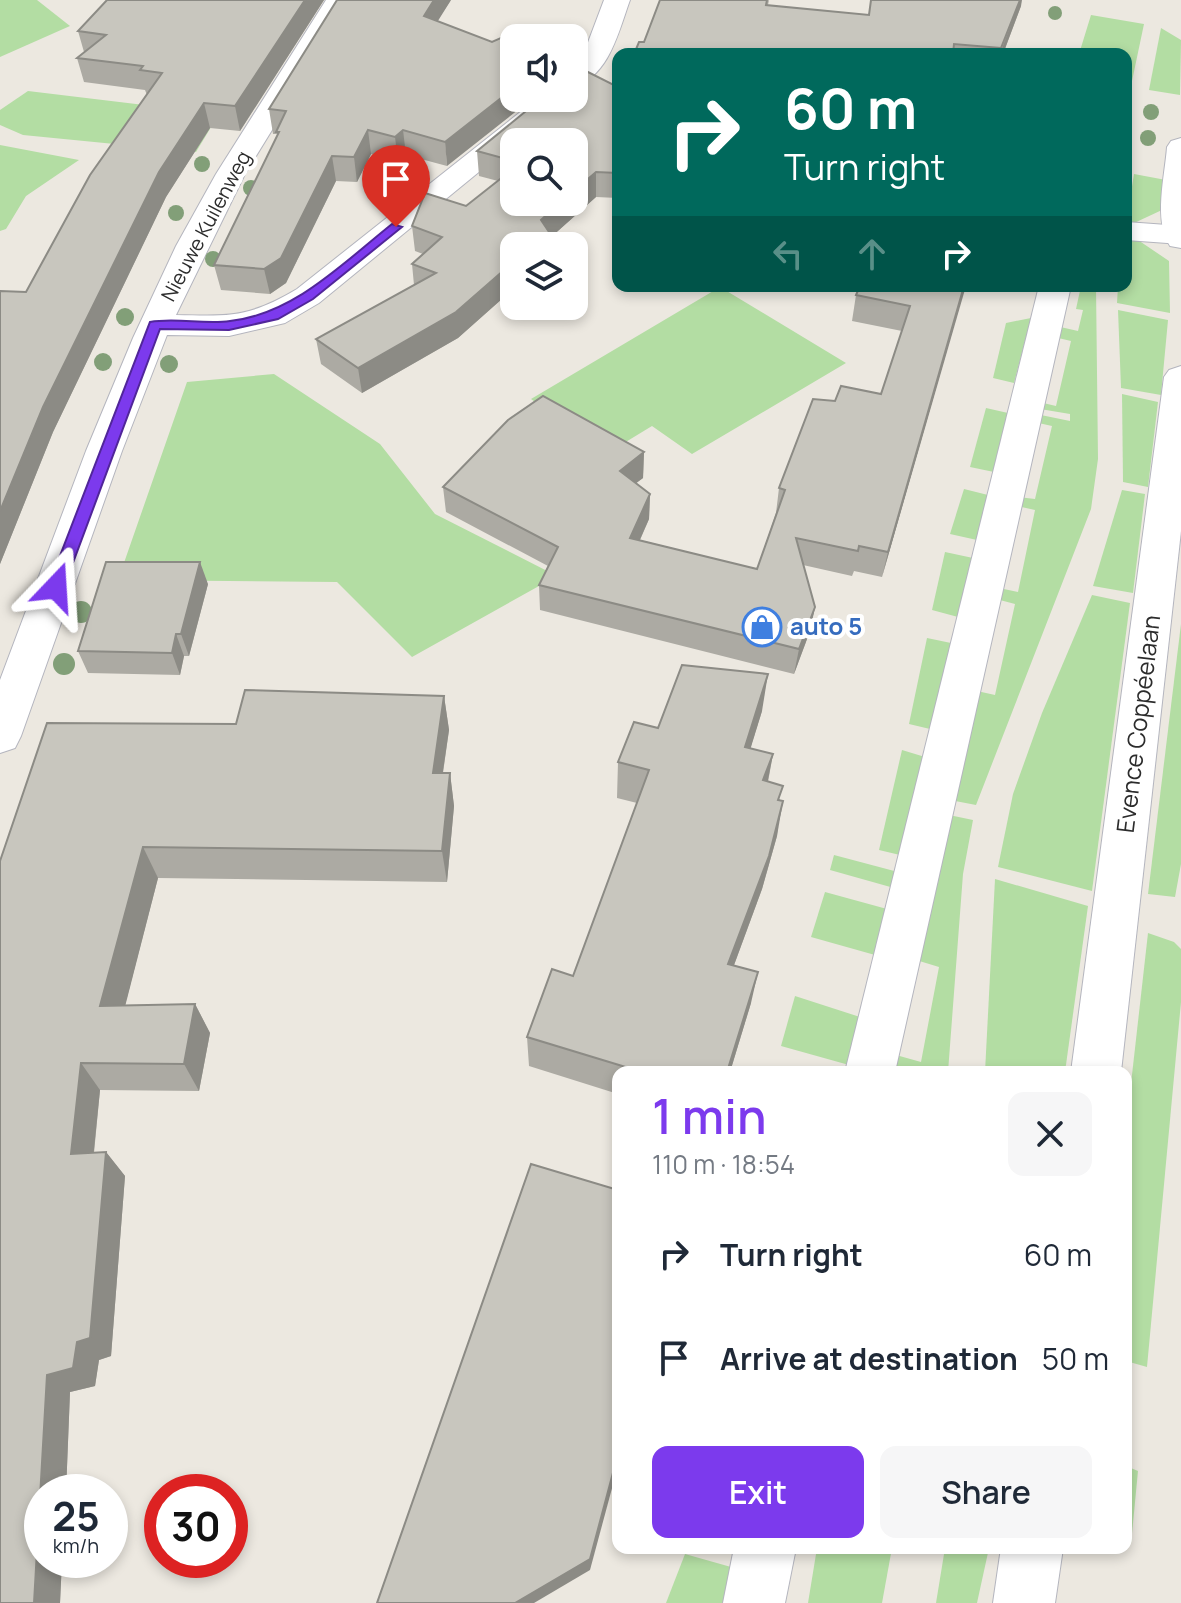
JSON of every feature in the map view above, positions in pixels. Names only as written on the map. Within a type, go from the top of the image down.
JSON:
[{"type":"street","name":"Nieuwe Kuilenweg","points":[[0,736],[155,325],[225,186],[339,0]]},
{"type":"street","points":[[588,64],[596,56],[617,0]]},
{"type":"street","points":[[155,325],[229,326],[274,316],[318,289],[538,112]]},
{"type":"street","points":[[1132,232],[1181,236],[1177,215],[1181,147]]},
{"type":"street","points":[[871,1066],[1054,292]]},
{"type":"street","name":"Evence Coppéelaan","points":[[1097,1066],[1181,377]]},
{"type":"street","points":[[754,1603],[764,1554]]},
{"type":"street","points":[[1024,1603],[1031,1554]]},
{"type":"green space","points":[[0,0],[37,0],[70,26],[0,57]]},
{"type":"green space","points":[[1091,15],[1144,24],[1132,81],[1132,48],[1081,48]]},
{"type":"green space","points":[[1161,28],[1181,40],[1180,95],[1149,90]]},
{"type":"green space","points":[[28,91],[219,114],[196,152],[23,135],[0,125],[0,110]]},
{"type":"green space","points":[[0,145],[79,160],[26,196],[6,229],[0,231]]},
{"type":"green space","points":[[1134,174],[1166,180],[1162,210],[1132,224]]},
{"type":"green space","points":[[1132,238],[1135,238],[1169,261],[1170,313],[1117,303],[1118,292],[1132,292]]},
{"type":"green space","points":[[712,292],[728,292],[846,363],[692,454],[652,426],[606,454],[531,399]]},
{"type":"green space","points":[[1080,292],[1096,292],[1098,459],[1091,509],[976,805],[950,800],[977,691],[995,695],[1015,604],[996,599],[999,588],[1018,592],[1035,510],[1017,506],[1018,497],[1035,499],[1052,426],[1034,422],[1036,414],[1070,421],[1070,414],[1040,409],[1039,402],[1056,406],[1071,341],[1054,337],[1056,326],[1078,331],[1083,310],[1076,309]]},
{"type":"green space","points":[[1118,310],[1168,320],[1161,395],[1121,388]]},
{"type":"green space","points":[[1031,318],[1014,383],[993,378],[1006,323]]},
{"type":"green space","points":[[274,374],[380,444],[435,514],[557,576],[412,657],[337,582],[118,580],[187,382]]},
{"type":"green space","points":[[1122,394],[1158,402],[1148,487],[1123,482]]},
{"type":"green space","points":[[986,408],[1008,413],[994,472],[970,467]]},
{"type":"green space","points":[[964,489],[988,495],[977,540],[950,534]]},
{"type":"green space","points":[[1122,490],[1145,494],[1133,593],[1093,586]]},
{"type":"green space","points":[[945,552],[973,558],[958,617],[932,610]]},
{"type":"green space","points":[[1092,595],[1130,603],[1092,891],[998,867],[1013,794],[1042,713]]},
{"type":"green space","points":[[1181,624],[1181,864],[1175,897],[1148,894]]},
{"type":"green space","points":[[927,638],[951,643],[930,729],[909,724]]},
{"type":"green space","points":[[902,750],[925,757],[900,855],[879,850]]},
{"type":"green space","points":[[949,815],[973,820],[963,874],[948,1066],[893,1066],[896,1055],[921,1062],[939,967],[916,960]]},
{"type":"green space","points":[[834,855],[898,872],[894,888],[830,870]]},
{"type":"green space","points":[[995,879],[1088,906],[1066,1066],[985,1066]]},
{"type":"green space","points":[[825,892],[887,909],[875,955],[811,937]]},
{"type":"green space","points":[[1148,933],[1174,942],[1181,949],[1181,1002],[1147,1367],[1132,1363],[1132,1075]]},
{"type":"green space","points":[[795,996],[860,1017],[849,1065],[781,1046]]},
{"type":"green space","points":[[1132,1468],[1138,1471],[1132,1534]]},
{"type":"green space","points":[[685,1554],[731,1567],[724,1603],[666,1603]]},
{"type":"green space","points":[[816,1554],[891,1554],[882,1603],[808,1603]]},
{"type":"green space","points":[[944,1554],[988,1554],[977,1603],[936,1603]]},
{"type":"building","points":[[107,0],[305,0],[235,106],[204,103],[159,172],[43,407],[0,511],[0,291],[26,292],[90,175],[162,73],[140,70],[143,66],[77,58],[106,35],[78,31]]},
{"type":"building","points":[[337,0],[434,0],[424,16],[492,42],[500,38],[500,99],[445,142],[403,130],[395,137],[368,130],[354,157],[332,156],[281,258],[264,269],[214,265],[279,132],[276,132],[286,111],[269,109]]},
{"type":"building","points":[[660,0],[767,0],[766,5],[869,15],[871,0],[1020,0],[1001,48],[954,44],[954,48],[636,48],[639,42],[644,42]]},
{"type":"building","points":[[588,72],[612,84],[612,173],[596,172],[588,179],[588,128],[505,128],[525,112],[588,112]]},
{"type":"building","points":[[500,132],[500,157],[477,151]]},
{"type":"building","points":[[500,179],[500,216],[545,216],[541,220],[549,232],[500,232],[500,274],[456,312],[358,368],[316,339],[436,273],[412,264],[442,237],[412,226],[425,193],[466,206]]},
{"type":"building","points":[[857,292],[962,292],[888,552],[859,546],[858,551],[796,538],[815,607],[799,649],[539,585],[558,547],[443,487],[508,420],[543,396],[644,452],[620,471],[650,494],[630,538],[757,569],[785,490],[779,488],[813,399],[835,401],[841,386],[881,394],[910,306],[856,295]]},
{"type":"building","points":[[106,562],[200,562],[181,634],[176,634],[172,653],[78,651]]},
{"type":"building","points":[[682,665],[768,674],[745,747],[773,754],[763,780],[783,786],[778,800],[783,801],[769,856],[728,964],[758,972],[729,1066],[622,1066],[527,1037],[552,969],[573,976],[649,770],[618,762],[634,722],[658,728]]},
{"type":"building","points":[[245,690],[444,696],[433,773],[450,773],[442,851],[143,847],[100,1006],[195,1004],[184,1064],[81,1063],[71,1154],[106,1152],[90,1338],[77,1342],[73,1368],[47,1375],[41,1474],[24,1474],[24,1578],[35,1578],[34,1603],[0,1603],[0,861],[47,723],[236,724]]},
{"type":"building","points":[[531,1164],[612,1188],[612,1476],[590,1559],[515,1603],[377,1603]]},
{"type":"place","name":"auto 5","points":[[762,627]]},
{"type":"route","points":[[56,587],[155,325],[229,326],[274,316],[308,296],[396,227]]}]
